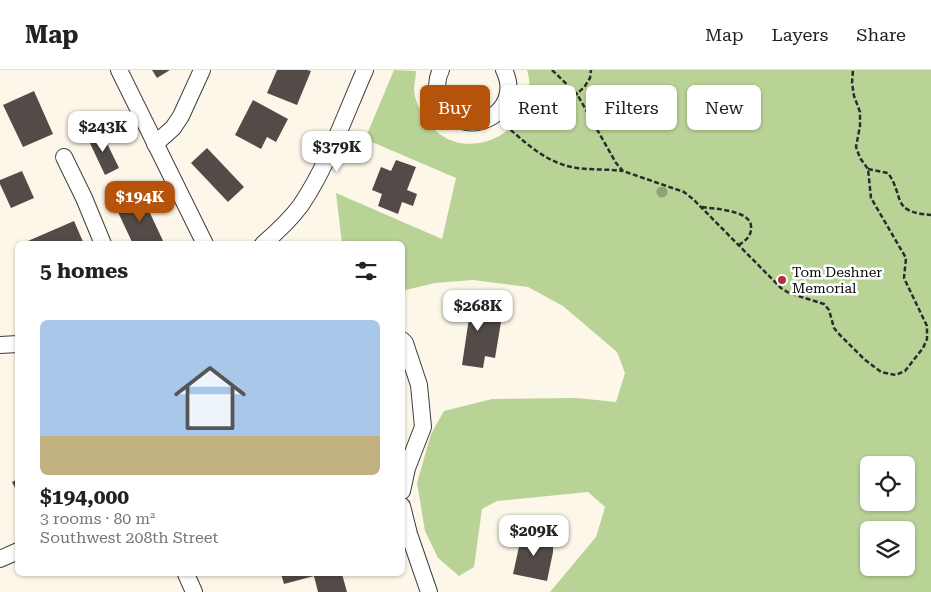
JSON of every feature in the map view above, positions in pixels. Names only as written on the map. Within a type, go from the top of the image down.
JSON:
[{"type":"street","points":[[119,70],[204,241]]},
{"type":"street","points":[[155,144],[173,128],[181,116],[202,70]]},
{"type":"street","points":[[273,241],[300,207],[317,179],[365,70]]},
{"type":"street","points":[[441,70],[437,85],[438,97],[443,108],[451,116],[473,123],[485,121],[500,110]]},
{"type":"street","points":[[504,70],[508,85]]},
{"type":"street","points":[[64,156],[102,241]]},
{"type":"street","points":[[0,345],[15,344]]},
{"type":"street","points":[[405,344],[419,385],[422,427],[405,474]]},
{"type":"street","points":[[405,518],[428,592]]},
{"type":"street","points":[[0,559],[15,552]]},
{"type":"street","points":[[187,576],[194,592]]},
{"type":"path","points":[[552,70],[577,94],[616,163],[624,171]]},
{"type":"path","points":[[577,94],[590,78],[591,70]]},
{"type":"path","points":[[494,116],[546,158],[560,164],[577,168],[624,171],[684,192],[702,207],[781,288],[789,293],[824,304],[829,310],[834,328],[864,359],[881,372],[896,375],[905,371],[923,348],[927,339],[927,326],[904,278],[906,258],[871,198],[868,169],[860,158],[856,147],[860,126],[860,112],[854,96],[853,70]]},
{"type":"path","points":[[868,169],[888,172],[893,180],[896,194],[906,210],[915,214],[931,215]]},
{"type":"path","points":[[702,207],[736,212],[747,217],[750,221],[751,232],[739,245]]},
{"type":"green space","points":[[394,70],[416,71],[414,90],[420,109],[420,130],[436,130],[441,135],[459,143],[478,143],[496,138],[508,130],[576,130],[576,85],[528,85],[527,70],[931,70],[931,592],[550,592],[596,537],[605,507],[588,492],[497,501],[482,509],[474,567],[459,576],[438,558],[425,531],[417,483],[431,434],[444,411],[492,399],[577,398],[616,402],[625,373],[617,352],[563,306],[528,287],[473,280],[435,283],[405,290],[405,241],[342,241],[336,193],[442,239],[456,178],[365,139]]},
{"type":"building","points":[[152,70],[170,70],[157,78]]},
{"type":"building","points":[[277,70],[311,71],[297,105],[267,93]]},
{"type":"building","points":[[34,91],[53,134],[23,147],[3,105]]},
{"type":"building","points":[[253,100],[288,119],[276,142],[267,137],[261,149],[235,135]]},
{"type":"building","points":[[101,131],[119,168],[105,175],[87,137]]},
{"type":"building","points":[[207,148],[244,187],[228,202],[191,163]]},
{"type":"building","points":[[396,160],[416,167],[407,190],[417,194],[413,206],[402,202],[398,214],[378,206],[382,194],[372,190],[381,167],[391,171]]},
{"type":"building","points":[[22,171],[34,198],[11,208],[0,180]]},
{"type":"building","points":[[142,196],[163,241],[132,241],[116,208]]},
{"type":"building","points":[[74,221],[83,241],[28,241]]},
{"type":"building","points":[[462,292],[483,296],[480,319],[501,322],[495,358],[485,356],[483,368],[462,365],[469,318],[458,316]]},
{"type":"building","points":[[522,533],[553,540],[553,552],[547,581],[513,574]]},
{"type":"building","points":[[282,576],[314,576],[284,584]]},
{"type":"building","points":[[314,576],[343,576],[347,592],[318,592]]},
{"type":"place","name":"Tom Deshner Memorial","points":[[782,280]]}]
